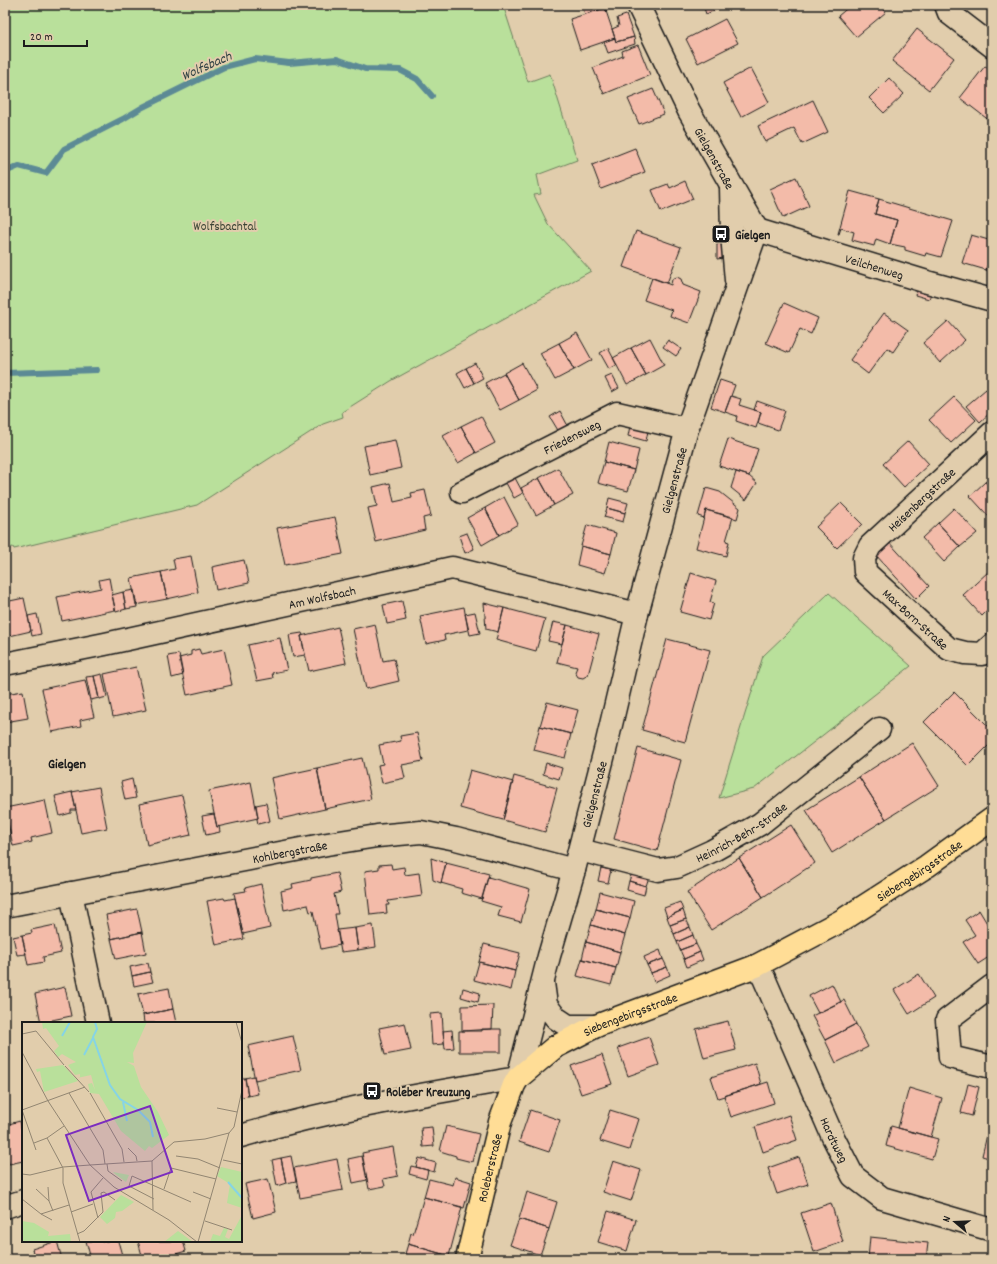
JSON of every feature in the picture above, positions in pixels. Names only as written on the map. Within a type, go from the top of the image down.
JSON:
[{"type":"main road","name":"Siebengebirgsstraße","points":[[518,1078],[555,1047],[596,1026],[756,966],[841,921],[927,866],[992,819]]},
{"type":"main road","name":"Roleberstraße","points":[[467,1259],[500,1122],[518,1078]]},
{"type":"street","name":"Gielgenstraße","points":[[518,1078],[580,850],[638,614],[687,428],[757,230],[689,111],[638,5]]},
{"type":"street","points":[[946,5],[949,13],[992,46]]},
{"type":"street","points":[[730,185],[732,235],[737,289]]},
{"type":"street","name":"Veilchenweg","points":[[757,230],[927,282],[992,300]]},
{"type":"street","name":"Friedensweg","points":[[462,492],[617,413],[687,428]]},
{"type":"street","name":"Heisenbergstraße","points":[[866,572],[864,558],[870,546],[992,433]]},
{"type":"street","name":"Am Wolfsbach","points":[[5,664],[452,568],[638,614]]},
{"type":"street","name":"Max-Born-Straße","points":[[866,572],[949,649],[965,653],[982,654],[992,645]]},
{"type":"street","name":"Heinrich-Behr-Straße","points":[[580,850],[658,870],[677,867],[712,852],[760,824],[879,729]]},
{"type":"street","name":"Kohlbergstraße","points":[[5,906],[327,844],[378,836],[422,832],[456,839],[574,870]]},
{"type":"street","points":[[71,893],[98,1022]]},
{"type":"street","name":"Hardtweg","points":[[756,966],[764,978],[833,1137],[853,1176],[882,1198],[992,1230]]},
{"type":"street","name":"Gielgenstraße","points":[[543,983],[546,1005],[556,1018],[568,1026],[596,1026]]},
{"type":"street","points":[[992,986],[947,1020],[950,1057],[992,1067]]},
{"type":"street","name":"Siebengebirgsstraße","points":[[242,1136],[281,1124],[374,1104],[518,1078]]},
{"type":"street","points":[[5,1207],[22,1202]]},
{"type":"green space","name":"Wolfsbachtal","points":[[5,5],[503,5],[528,82],[550,74],[577,160],[537,175],[541,194],[534,195],[548,224],[591,271],[391,381],[342,412],[343,417],[323,424],[197,505],[14,549],[13,547],[5,549]]},
{"type":"green space","points":[[829,593],[911,666],[754,789],[719,798],[763,656]]},
{"type":"building","points":[[609,5],[610,9],[606,11],[605,8],[585,14],[582,6]]},
{"type":"building","points":[[703,5],[727,5],[706,14]]},
{"type":"building","points":[[851,5],[880,5],[886,12],[856,37],[838,16]]},
{"type":"building","points":[[605,8],[615,38],[580,50],[570,19]]},
{"type":"building","points":[[626,15],[634,37],[616,42],[612,29],[619,26],[617,18]]},
{"type":"building","points":[[725,19],[738,43],[698,63],[686,39]]},
{"type":"building","points":[[917,29],[954,58],[929,90],[892,61]]},
{"type":"building","points":[[634,37],[635,44],[608,53],[604,42],[615,38],[616,42]]},
{"type":"building","points":[[638,45],[650,75],[604,94],[593,68],[623,56],[622,51]]},
{"type":"building","points":[[985,66],[992,71],[992,118],[990,121],[960,98]]},
{"type":"building","points":[[751,68],[769,102],[741,117],[723,83]]},
{"type":"building","points":[[889,78],[904,94],[884,113],[869,98]]},
{"type":"building","points":[[653,89],[664,114],[639,124],[628,99]]},
{"type":"building","points":[[813,100],[828,132],[802,144],[794,128],[765,142],[758,126]]},
{"type":"building","points":[[635,148],[645,172],[601,189],[592,165]]},
{"type":"building","points":[[796,177],[809,206],[783,218],[770,189]]},
{"type":"building","points":[[685,181],[693,199],[661,212],[652,190],[668,184],[670,188]]},
{"type":"building","points":[[850,191],[879,199],[875,214],[897,220],[890,244],[876,239],[874,246],[852,240],[854,232],[841,228],[838,234]]},
{"type":"building","points":[[879,199],[953,221],[941,257],[926,253],[925,256],[905,250],[905,247],[890,244],[897,220],[875,214]]},
{"type":"building","points":[[636,231],[681,247],[667,283],[623,267]]},
{"type":"building","points":[[971,235],[992,241],[992,251],[986,270],[962,263]]},
{"type":"building","points":[[723,243],[724,258],[717,259],[717,244]]},
{"type":"building","points":[[992,251],[992,272],[986,270]]},
{"type":"building","points":[[677,277],[681,279],[683,285],[701,292],[689,323],[670,316],[672,310],[644,300],[652,278],[671,285],[672,279]]},
{"type":"building","points":[[917,290],[931,294],[929,299],[915,295]]},
{"type":"building","points":[[784,303],[818,318],[811,334],[800,329],[789,353],[766,343]]},
{"type":"building","points":[[884,313],[908,330],[893,352],[887,348],[868,374],[850,360]]},
{"type":"building","points":[[948,321],[965,340],[940,363],[923,343]]},
{"type":"building","points":[[577,333],[592,360],[574,370],[559,343]]},
{"type":"building","points":[[650,338],[664,365],[646,375],[631,348]]},
{"type":"building","points":[[668,340],[681,349],[676,356],[663,347]]},
{"type":"building","points":[[559,343],[574,370],[555,380],[540,353]]},
{"type":"building","points":[[608,348],[617,365],[609,369],[600,353]]},
{"type":"building","points":[[631,348],[646,375],[627,385],[613,358]]},
{"type":"building","points":[[475,363],[483,378],[474,383],[466,368]]},
{"type":"building","points":[[522,363],[537,390],[519,400],[504,373]]},
{"type":"building","points":[[466,368],[474,383],[465,388],[457,373]]},
{"type":"building","points":[[504,373],[519,400],[500,410],[485,383]]},
{"type":"building","points":[[612,375],[619,388],[612,392],[605,378]]},
{"type":"building","points":[[720,380],[735,385],[725,412],[711,407]]},
{"type":"building","points":[[986,389],[992,396],[992,411],[980,422],[966,406]]},
{"type":"building","points":[[731,396],[741,399],[739,405],[761,412],[756,428],[736,421],[737,416],[725,412]]},
{"type":"building","points":[[954,397],[976,420],[951,443],[929,420]]},
{"type":"building","points":[[757,401],[785,411],[778,430],[758,423],[761,412],[754,410]]},
{"type":"building","points":[[560,411],[568,426],[559,432],[550,417]]},
{"type":"building","points":[[481,416],[495,443],[476,453],[461,426]]},
{"type":"building","points":[[461,426],[476,453],[458,463],[443,436]]},
{"type":"building","points":[[630,426],[648,431],[646,441],[628,436]]},
{"type":"building","points":[[728,439],[758,449],[749,476],[719,466]]},
{"type":"building","points":[[395,440],[401,468],[370,475],[364,446]]},
{"type":"building","points":[[908,441],[929,464],[904,487],[883,464]]},
{"type":"building","points":[[609,442],[639,450],[634,470],[604,462]]},
{"type":"building","points":[[604,462],[634,470],[628,491],[598,483]]},
{"type":"building","points":[[558,468],[573,495],[554,505],[539,478]]},
{"type":"building","points":[[736,472],[749,476],[757,483],[746,500],[731,488]]},
{"type":"building","points":[[992,475],[992,489],[985,482]]},
{"type":"building","points":[[514,476],[523,493],[514,498],[505,481]]},
{"type":"building","points":[[539,478],[554,505],[536,515],[521,488]]},
{"type":"building","points":[[985,482],[992,489],[992,520],[970,496]]},
{"type":"building","points":[[390,483],[394,502],[412,498],[411,493],[425,490],[431,516],[423,518],[425,530],[376,542],[368,508],[377,506],[373,487]]},
{"type":"building","points":[[706,488],[720,492],[740,508],[737,519],[706,510],[704,518],[698,516]]},
{"type":"building","points":[[504,497],[518,524],[499,535],[485,508]]},
{"type":"building","points":[[609,498],[628,503],[625,513],[607,508]]},
{"type":"building","points":[[841,503],[862,524],[837,548],[816,527]]},
{"type":"building","points":[[485,508],[499,535],[482,545],[467,518]]},
{"type":"building","points":[[607,508],[625,513],[623,522],[604,517]]},
{"type":"building","points":[[954,508],[977,533],[960,547],[938,523]]},
{"type":"building","points":[[706,510],[733,517],[726,541],[729,542],[726,556],[696,548]]},
{"type":"building","points":[[335,517],[343,554],[285,565],[277,528]]},
{"type":"building","points":[[938,523],[960,547],[944,562],[922,538]]},
{"type":"building","points":[[587,525],[616,533],[611,554],[581,546]]},
{"type":"building","points":[[467,533],[474,549],[465,553],[459,536]]},
{"type":"building","points":[[887,540],[929,586],[916,599],[874,553]]},
{"type":"building","points":[[581,546],[611,554],[605,573],[577,565]]},
{"type":"building","points":[[191,556],[198,592],[167,599],[161,572],[175,569],[173,559]]},
{"type":"building","points":[[244,560],[249,583],[216,590],[212,567]]},
{"type":"building","points":[[161,572],[167,599],[136,605],[131,578]]},
{"type":"building","points":[[988,572],[992,576],[992,606],[982,616],[963,595]]},
{"type":"building","points":[[691,573],[716,581],[710,602],[714,603],[709,620],[680,612]]},
{"type":"building","points":[[109,578],[115,610],[62,621],[57,597],[101,588],[99,580]]},
{"type":"building","points":[[134,590],[137,607],[126,609],[123,592]]},
{"type":"building","points":[[123,592],[126,609],[116,612],[112,595]]},
{"type":"building","points":[[24,598],[31,631],[5,637],[5,602]]},
{"type":"building","points":[[402,601],[406,620],[387,624],[383,605]]},
{"type":"building","points":[[484,603],[504,608],[498,632],[486,629]]},
{"type":"building","points":[[464,607],[468,630],[444,635],[445,640],[426,644],[420,616]]},
{"type":"building","points":[[504,608],[545,619],[536,651],[496,640]]},
{"type":"building","points":[[475,612],[480,633],[470,635],[465,614]]},
{"type":"building","points":[[37,614],[41,634],[32,636],[28,616]]},
{"type":"building","points":[[553,622],[567,625],[562,644],[548,641]]},
{"type":"building","points":[[375,624],[383,661],[394,659],[399,681],[366,689],[353,629]]},
{"type":"building","points":[[567,625],[599,634],[588,675],[583,678],[578,677],[575,672],[577,667],[557,662]]},
{"type":"building","points":[[338,627],[346,663],[309,671],[301,636]]},
{"type":"building","points":[[302,633],[303,635],[301,636],[305,655],[293,657],[289,635]]},
{"type":"building","points":[[280,638],[287,670],[272,673],[273,678],[257,681],[248,645]]},
{"type":"building","points":[[667,639],[710,650],[685,742],[642,730]]},
{"type":"building","points":[[199,649],[201,654],[224,649],[232,685],[187,695],[179,658],[191,655],[191,651]]},
{"type":"building","points":[[179,654],[183,675],[172,678],[168,656]]},
{"type":"building","points":[[136,667],[146,710],[113,717],[104,674]]},
{"type":"building","points":[[102,674],[107,697],[99,699],[94,676]]},
{"type":"building","points":[[94,676],[99,698],[91,700],[86,677]]},
{"type":"building","points":[[85,680],[94,717],[80,720],[81,726],[52,732],[42,689]]},
{"type":"building","points":[[23,691],[28,718],[5,722],[5,694]]},
{"type":"building","points":[[954,692],[992,730],[992,742],[968,766],[924,722]]},
{"type":"building","points":[[547,702],[578,710],[571,734],[540,726]]},
{"type":"building","points":[[540,726],[571,734],[565,758],[534,750]]},
{"type":"building","points":[[417,733],[423,761],[402,765],[405,778],[382,783],[378,765],[383,764],[379,745],[401,741],[400,736]]},
{"type":"building","points":[[912,743],[939,786],[886,819],[859,777]]},
{"type":"building","points":[[638,748],[681,760],[657,851],[614,839]]},
{"type":"building","points":[[362,758],[371,799],[325,809],[317,768]]},
{"type":"building","points":[[546,763],[562,768],[559,779],[543,774]]},
{"type":"building","points":[[317,768],[325,809],[280,819],[271,778]]},
{"type":"building","points":[[470,770],[513,782],[503,820],[460,808]]},
{"type":"building","points":[[514,776],[557,788],[545,832],[503,820]]},
{"type":"building","points":[[859,777],[886,819],[832,853],[806,810]]},
{"type":"building","points":[[132,779],[136,798],[125,800],[121,782]]},
{"type":"building","points":[[251,782],[258,818],[217,827],[209,791]]},
{"type":"building","points":[[99,787],[107,828],[81,833],[72,792]]},
{"type":"building","points":[[72,792],[76,810],[71,810],[71,813],[60,816],[55,796]]},
{"type":"building","points":[[182,795],[191,835],[147,845],[139,804]]},
{"type":"building","points":[[45,800],[52,833],[31,838],[32,842],[13,846],[5,808]]},
{"type":"building","points":[[266,803],[270,821],[258,824],[256,805]]},
{"type":"building","points":[[214,814],[217,827],[219,826],[220,832],[206,835],[202,816]]},
{"type":"building","points":[[791,825],[815,863],[763,897],[739,858]]},
{"type":"building","points":[[431,858],[446,863],[441,883],[433,880]]},
{"type":"building","points":[[739,858],[763,897],[711,930],[687,892]]},
{"type":"building","points":[[446,863],[489,874],[482,899],[461,893],[462,889],[441,883]]},
{"type":"building","points":[[391,864],[392,869],[404,867],[405,875],[419,873],[422,896],[388,901],[389,905],[386,905],[387,913],[370,915],[365,871],[379,869],[379,865]]},
{"type":"building","points":[[601,868],[611,870],[608,883],[598,881]]},
{"type":"building","points":[[337,873],[341,892],[334,894],[338,914],[335,914],[340,945],[321,949],[313,911],[310,912],[308,905],[284,910],[281,891],[293,888],[292,884],[311,880],[311,878]]},
{"type":"building","points":[[632,873],[649,877],[646,886],[629,881]]},
{"type":"building","points":[[488,877],[530,889],[521,922],[498,916],[501,907],[481,901]]},
{"type":"building","points":[[629,881],[646,886],[644,895],[627,890]]},
{"type":"building","points":[[261,884],[270,928],[243,934],[234,893],[246,891],[245,888]]},
{"type":"building","points":[[600,892],[634,901],[630,918],[596,909]]},
{"type":"building","points":[[224,898],[225,900],[235,898],[244,939],[216,945],[207,901]]},
{"type":"building","points":[[680,902],[683,910],[667,917],[664,908]]},
{"type":"building","points":[[137,909],[142,932],[111,939],[106,915]]},
{"type":"building","points":[[596,909],[630,918],[625,935],[591,925]]},
{"type":"building","points":[[683,910],[686,919],[670,925],[667,917]]},
{"type":"building","points":[[979,910],[988,925],[992,922],[992,955],[978,964],[963,942],[975,935],[965,920]]},
{"type":"building","points":[[686,919],[690,927],[674,934],[670,925]]},
{"type":"building","points":[[55,925],[61,953],[43,957],[44,962],[28,965],[22,935],[32,933],[31,930]]},
{"type":"building","points":[[373,925],[376,947],[358,950],[355,928]]},
{"type":"building","points":[[591,925],[625,935],[620,952],[586,942]]},
{"type":"building","points":[[690,927],[693,935],[677,942],[674,934]]},
{"type":"building","points":[[355,928],[358,950],[341,952],[337,930]]},
{"type":"building","points":[[142,932],[146,953],[116,959],[111,939]]},
{"type":"building","points":[[22,935],[26,954],[17,955],[13,937]]},
{"type":"building","points":[[693,935],[696,944],[680,950],[677,942]]},
{"type":"building","points":[[586,942],[620,952],[616,968],[582,959]]},
{"type":"building","points":[[484,944],[520,953],[515,971],[479,962]]},
{"type":"building","points":[[696,944],[700,952],[684,959],[680,950]]},
{"type":"building","points":[[660,950],[663,959],[647,965],[644,957]]},
{"type":"building","points":[[700,952],[703,960],[687,967],[684,959]]},
{"type":"building","points":[[582,959],[616,968],[611,985],[577,976]]},
{"type":"building","points":[[663,959],[667,967],[651,973],[647,965]]},
{"type":"building","points":[[479,962],[515,971],[511,990],[474,980]]},
{"type":"building","points":[[148,963],[150,972],[132,976],[130,967]]},
{"type":"building","points":[[667,967],[670,975],[654,982],[651,973]]},
{"type":"building","points":[[150,972],[153,982],[134,986],[132,976]]},
{"type":"building","points":[[919,974],[934,998],[909,1014],[894,990]]},
{"type":"building","points":[[832,984],[841,1002],[818,1013],[809,996]]},
{"type":"building","points":[[65,987],[71,1016],[52,1020],[53,1022],[41,1022],[35,994]]},
{"type":"building","points":[[169,988],[173,1009],[143,1015],[138,994]]},
{"type":"building","points":[[463,988],[480,993],[478,1002],[461,997]]},
{"type":"building","points":[[844,1000],[856,1024],[825,1040],[812,1016]]},
{"type":"building","points":[[493,1005],[492,1029],[462,1031],[462,1006]]},
{"type":"building","points":[[173,1009],[176,1022],[144,1022],[143,1015]]},
{"type":"building","points":[[442,1013],[444,1044],[432,1045],[430,1014]]},
{"type":"building","points":[[728,1021],[736,1050],[704,1058],[696,1029]]},
{"type":"building","points":[[405,1023],[411,1050],[385,1055],[379,1028]]},
{"type":"building","points":[[856,1024],[868,1047],[836,1063],[825,1040]]},
{"type":"building","points":[[482,1029],[501,1029],[501,1052],[459,1052],[459,1031],[482,1031]]},
{"type":"building","points":[[452,1030],[454,1048],[445,1049],[443,1031]]},
{"type":"building","points":[[293,1036],[301,1070],[255,1080],[248,1046]]},
{"type":"building","points":[[649,1037],[659,1065],[628,1076],[618,1048]]},
{"type":"building","points":[[602,1055],[612,1084],[581,1094],[571,1066]]},
{"type":"building","points":[[755,1063],[761,1084],[718,1098],[711,1077]]},
{"type":"building","points":[[254,1076],[258,1094],[248,1096],[245,1078]]},
{"type":"building","points":[[242,1078],[245,1078],[248,1096],[242,1097]]},
{"type":"building","points":[[768,1082],[774,1103],[731,1117],[724,1096]]},
{"type":"building","points":[[968,1084],[979,1087],[972,1116],[961,1113]]},
{"type":"building","points":[[909,1088],[942,1098],[931,1137],[898,1128]]},
{"type":"building","points":[[530,1110],[560,1120],[549,1152],[519,1142]]},
{"type":"building","points":[[610,1110],[639,1119],[629,1150],[600,1141]]},
{"type":"building","points":[[789,1115],[797,1140],[763,1152],[755,1127]]},
{"type":"building","points":[[20,1121],[22,1132],[22,1161],[9,1164],[5,1148],[5,1125]]},
{"type":"building","points":[[446,1126],[479,1134],[472,1162],[456,1158],[456,1156],[440,1151]]},
{"type":"building","points":[[891,1126],[938,1139],[932,1159],[886,1146]]},
{"type":"building","points":[[432,1127],[434,1146],[423,1147],[421,1128]]},
{"type":"building","points":[[987,1135],[992,1137],[992,1159],[982,1156]]},
{"type":"building","points":[[393,1147],[398,1176],[383,1179],[385,1186],[369,1189],[362,1153]]},
{"type":"building","points":[[291,1156],[296,1181],[286,1183],[281,1158]]},
{"type":"building","points":[[362,1156],[367,1180],[353,1183],[348,1159]]},
{"type":"building","points":[[799,1157],[808,1184],[777,1194],[768,1168]]},
{"type":"building","points":[[281,1158],[286,1183],[277,1186],[272,1160]]},
{"type":"building","points":[[419,1158],[436,1163],[434,1172],[416,1167]]},
{"type":"building","points":[[337,1159],[343,1190],[300,1198],[294,1168]]},
{"type":"building","points":[[613,1161],[641,1170],[631,1201],[603,1192]]},
{"type":"building","points":[[411,1166],[428,1170],[426,1179],[409,1174]]},
{"type":"building","points":[[455,1177],[471,1182],[464,1208],[424,1197],[429,1179],[453,1185]]},
{"type":"building","points":[[268,1179],[276,1212],[253,1218],[245,1184]]},
{"type":"building","points":[[527,1192],[557,1202],[549,1229],[519,1219]]},
{"type":"building","points":[[424,1197],[462,1207],[449,1256],[408,1244],[411,1233],[413,1234]]},
{"type":"building","points":[[831,1203],[843,1242],[814,1252],[801,1213]]},
{"type":"building","points":[[608,1211],[636,1220],[627,1251],[598,1242]]},
{"type":"building","points":[[519,1219],[549,1229],[540,1255],[510,1245]]},
{"type":"building","points":[[870,1237],[928,1243],[926,1259],[868,1259]]},
{"type":"building","points":[[57,1242],[62,1259],[35,1259],[32,1249]]},
{"type":"building","points":[[86,1242],[118,1242],[123,1259],[91,1259]]},
{"type":"building","points":[[138,1242],[183,1242],[186,1251],[159,1259],[143,1259]]},
{"type":"building","points":[[408,1244],[449,1256],[448,1259],[406,1259],[408,1255],[405,1254]]},
{"type":"waterway","name":"Wolfsbach","points":[[5,172],[19,166],[46,173],[64,149],[123,119],[143,107],[224,67],[255,59],[289,63],[337,59],[365,69],[400,70],[417,79],[432,96]]},
{"type":"waterway","points":[[5,373],[97,370]]},
{"type":"place","name":"Gielgen","points":[[721,234]]},
{"type":"place","name":"Roleber Kreuzung","points":[[372,1091]]},
{"type":"district","name":"Gielgen","points":[[67,763]]}]
